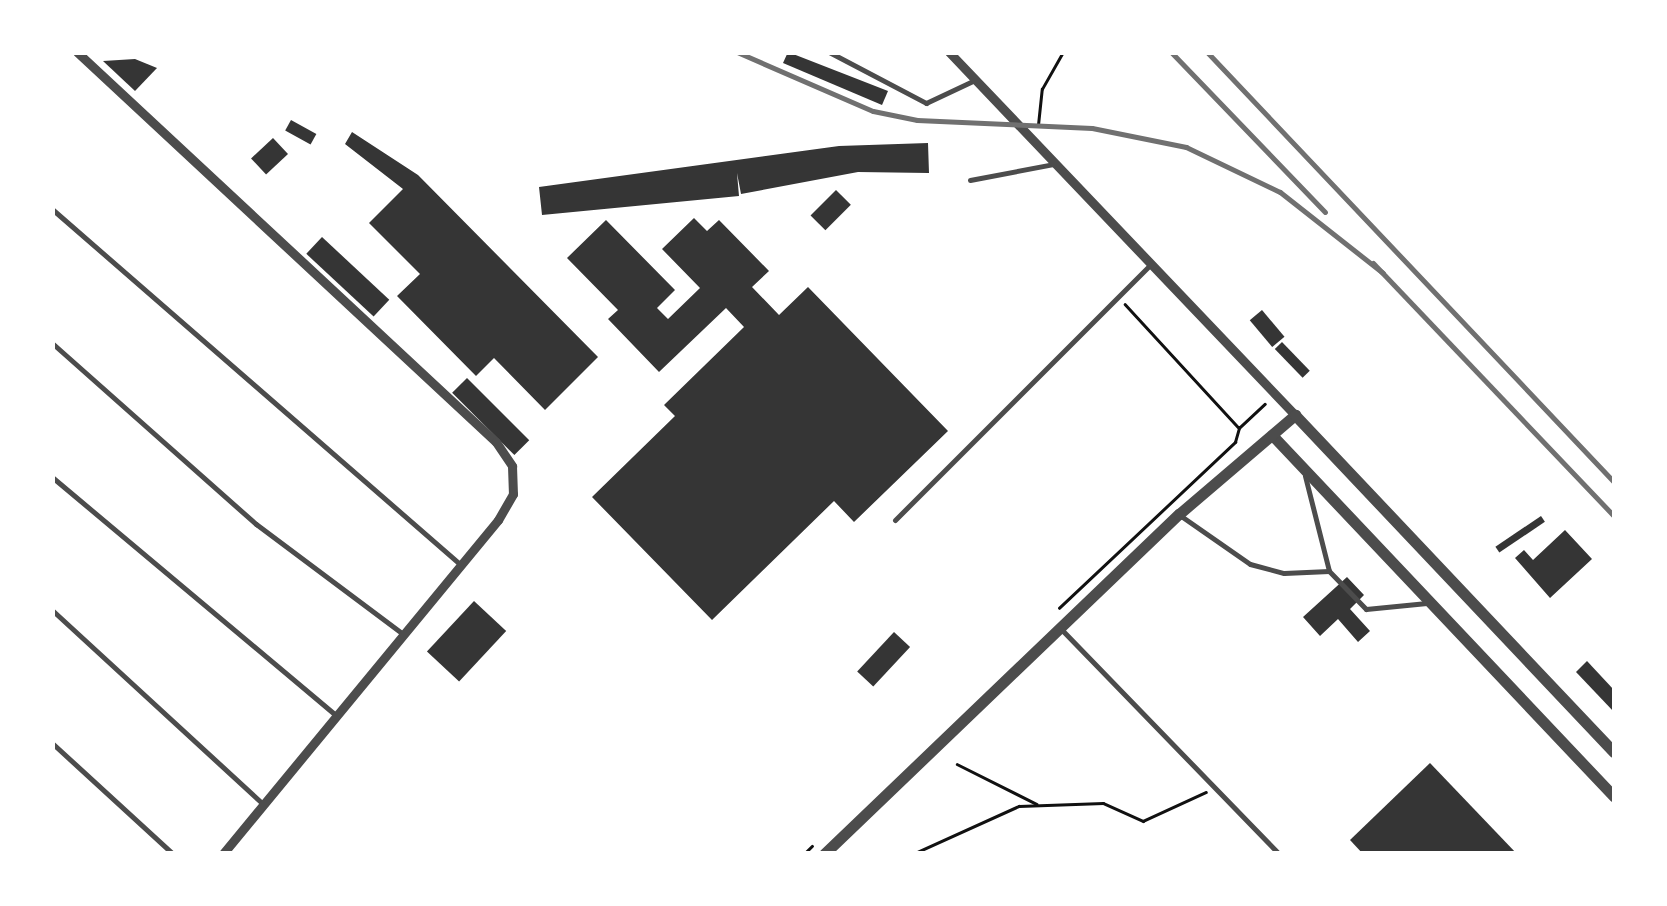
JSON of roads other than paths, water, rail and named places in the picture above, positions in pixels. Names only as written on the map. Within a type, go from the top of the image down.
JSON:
[{"type":"street","points":[[77,52],[496,442],[512,466],[513,494],[461,565],[223,854]]},
{"type":"street","points":[[949,52],[1614,752]]},
{"type":"street","points":[[824,854],[1179,514],[1294,415]]},
{"type":"street","points":[[1272,434],[1614,796]]},
{"type":"lane","points":[[829,52],[926,103],[975,80]]},
{"type":"lane","points":[[970,180],[1054,164]]},
{"type":"lane","points":[[52,209],[461,565]]},
{"type":"lane","points":[[896,520],[1151,264]]},
{"type":"lane","points":[[52,343],[256,524],[403,634]]},
{"type":"lane","points":[[1304,468],[1329,571],[1366,610],[1431,603]]},
{"type":"lane","points":[[52,477],[336,715]]},
{"type":"lane","points":[[1179,514],[1250,564],[1284,573],[1329,571]]},
{"type":"lane","points":[[52,610],[263,804]]},
{"type":"lane","points":[[1060,628],[1279,854]]},
{"type":"lane","points":[[52,743],[173,854]]},
{"type":"railway","points":[[737,52],[873,111],[917,120],[1092,128],[1186,147],[1280,192],[1383,273]]},
{"type":"railway","points":[[1171,52],[1325,212]]},
{"type":"railway","points":[[1207,52],[1614,482]]},
{"type":"railway","points":[[1373,263],[1614,516]]}]
